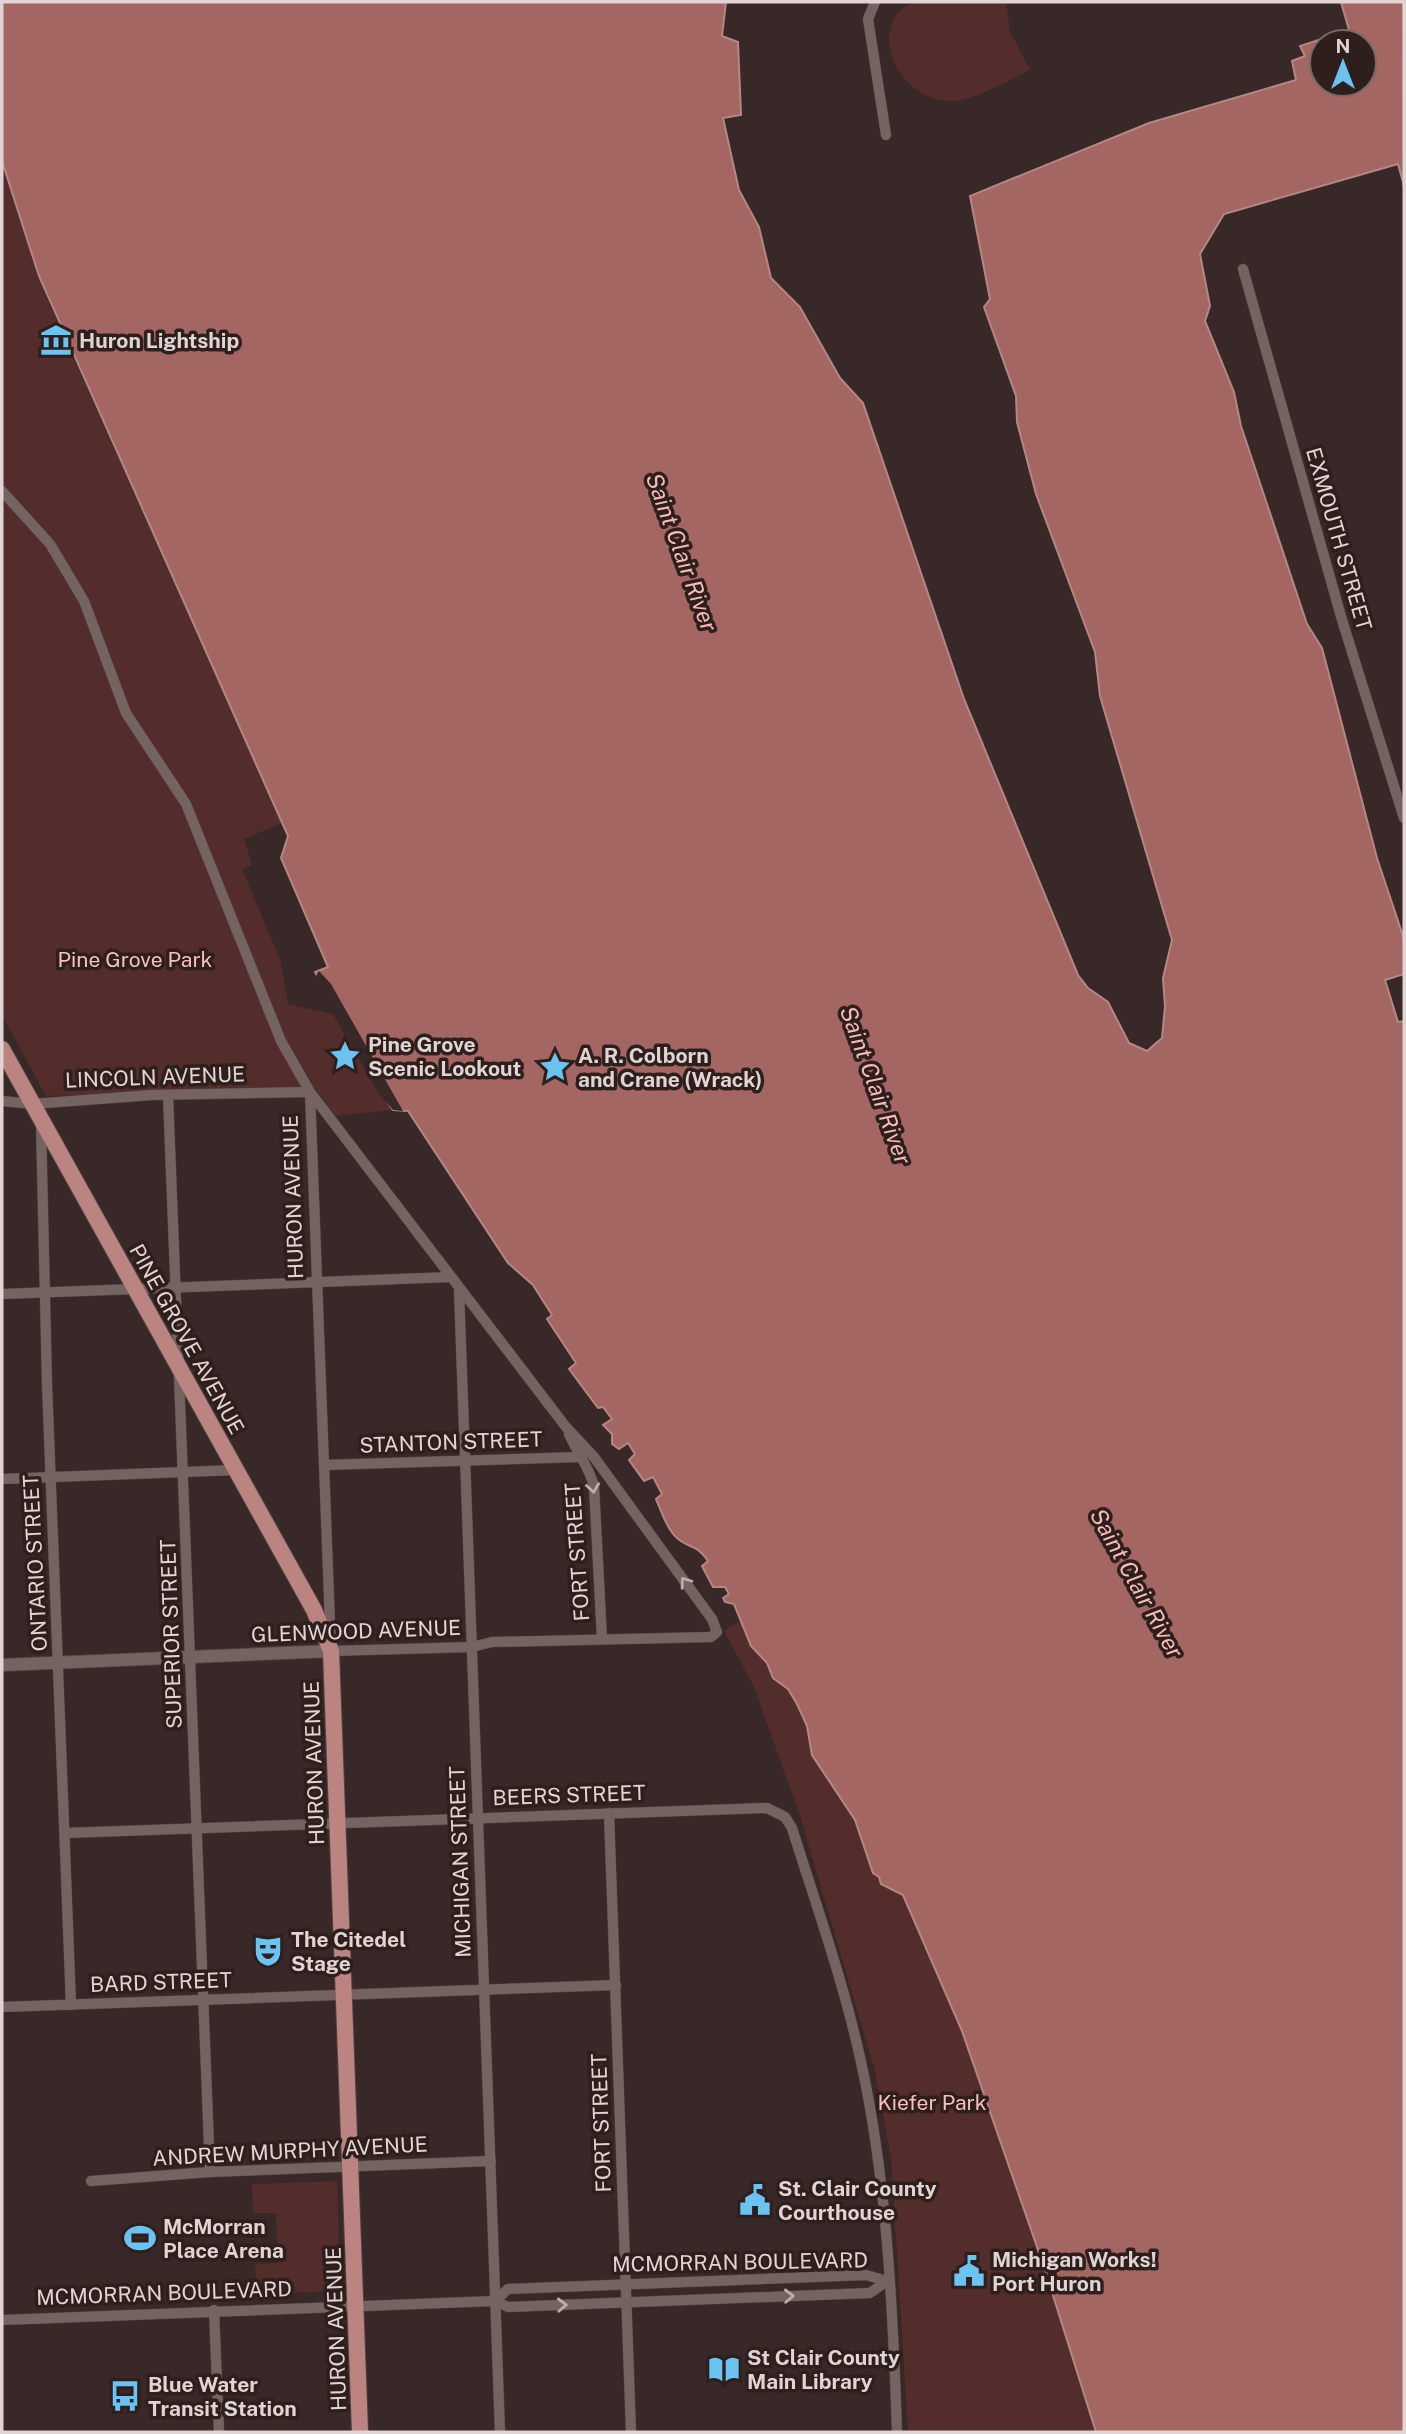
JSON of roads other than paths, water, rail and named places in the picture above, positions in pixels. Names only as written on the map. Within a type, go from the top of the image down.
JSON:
[{"type":"main road","name":"PINE GROVE AVENUE","points":[[2,1049],[314,1610],[331,1651]]},
{"type":"main road","name":"HURON AVENUE","points":[[331,1651],[360,2432]]},
{"type":"street","points":[[875,2],[868,19],[886,135]]},
{"type":"street","name":"EXMOUTH STREET","points":[[1243,269],[1342,620],[1404,818]]},
{"type":"street","points":[[2,491],[50,544],[84,601],[126,713],[186,804],[281,1041],[310,1093],[566,1427]]},
{"type":"street","name":"LINCOLN AVENUE","points":[[2,1101],[32,1104],[169,1095],[310,1093]]},
{"type":"street","name":"HURON AVENUE","points":[[310,1093],[331,1651]]},
{"type":"street","name":"SUPERIOR STREET","points":[[169,1095],[210,2172]]},
{"type":"street","name":"ONTARIO STREET","points":[[41,1119],[44,1292],[71,2005]]},
{"type":"street","points":[[2,1294],[451,1277]]},
{"type":"street","name":"MICHIGAN STREET","points":[[459,1290],[500,2432]]},
{"type":"street","name":"FORT STREET","points":[[566,1427],[579,1457],[590,1471],[594,1486],[602,1639]]},
{"type":"street","name":"GLENWOOD AVENUE","points":[[2,1665],[472,1647],[492,1642],[711,1637],[717,1632],[712,1619],[594,1457],[566,1427]]},
{"type":"street","name":"STANTON STREET","points":[[324,1465],[579,1457]]},
{"type":"street","points":[[2,1479],[236,1470]]},
{"type":"street","name":"BEERS STREET","points":[[65,1833],[766,1808],[778,1813],[792,1828],[860,2060],[879,2162],[887,2281]]},
{"type":"street","name":"FORT STREET","points":[[609,1813],[631,2432]]},
{"type":"street","name":"BARD STREET","points":[[2,2007],[616,1985]]},
{"type":"street","name":"ANDREW MURPHY AVENUE","points":[[91,2180],[210,2172],[491,2161]]},
{"type":"street","name":"MCMORRAN BOULEVARD","points":[[495,2301],[508,2289],[626,2282],[866,2275],[887,2281]]},
{"type":"street","points":[[887,2281],[897,2432]]},
{"type":"street","name":"MCMORRAN BOULEVARD","points":[[2,2320],[495,2301],[508,2307],[626,2304],[870,2293],[887,2281]]},
{"type":"street","points":[[215,2310],[219,2432]]},
{"type":"water","name":"Saint Clair River","points":[[2,2],[726,2],[722,36],[738,42],[741,115],[723,118],[739,190],[759,227],[771,278],[800,307],[840,378],[863,403],[964,699],[1078,975],[1088,988],[1108,1002],[1129,1043],[1147,1051],[1162,1038],[1165,1006],[1163,978],[1172,940],[1100,696],[1095,652],[1036,494],[1017,422],[1016,396],[984,307],[990,299],[970,196],[1149,123],[1296,80],[1292,61],[1305,56],[1300,46],[1308,43],[1308,98],[1378,98],[1378,28],[1348,28],[1341,2],[1403,2],[1404,186],[1398,164],[1224,214],[1200,254],[1210,306],[1205,321],[1234,392],[1241,426],[1307,624],[1322,648],[1377,858],[1404,939],[1404,974],[1385,980],[1398,1022],[1404,1021],[1404,2432],[1096,2432],[1045,2270],[962,2031],[903,1895],[881,1884],[879,1877],[873,1873],[855,1820],[812,1755],[807,1726],[797,1704],[788,1689],[773,1678],[767,1663],[751,1646],[734,1604],[725,1602],[723,1598],[729,1594],[725,1587],[713,1587],[702,1566],[708,1561],[670,1530],[656,1499],[662,1494],[653,1477],[644,1481],[629,1460],[635,1454],[628,1443],[619,1449],[612,1444],[612,1434],[603,1425],[612,1419],[603,1407],[598,1408],[569,1369],[576,1363],[547,1319],[552,1315],[533,1285],[508,1263],[408,1111],[393,1110],[381,1093],[315,972],[328,967],[281,858],[288,836],[39,276],[2,161]]},
{"type":"place","name":"Huron Lightship","points":[[56,340]]},
{"type":"place","name":"Pine Grove Scenic Lookout","points":[[345,1056]]},
{"type":"place","name":"A. R. Colborn and Crane (Wrack)","points":[[555,1067]]},
{"type":"place","name":"The Citedel Stage","points":[[268,1951]]},
{"type":"place","name":"St. Clair County Courthouse","points":[[755,2200]]},
{"type":"place","name":"McMorran Place Arena","points":[[140,2238]]},
{"type":"place","name":"Michigan Works! Port Huron","points":[[969,2271]]},
{"type":"place","name":"St Clair County Main Library","points":[[724,2369]]},
{"type":"place","name":"Blue Water Transit Station","points":[[125,2396]]},
{"type":"park label","name":"Pine Grove Park","points":[[135,959]]},
{"type":"park label","name":"Kiefer Park","points":[[932,2102]]}]
